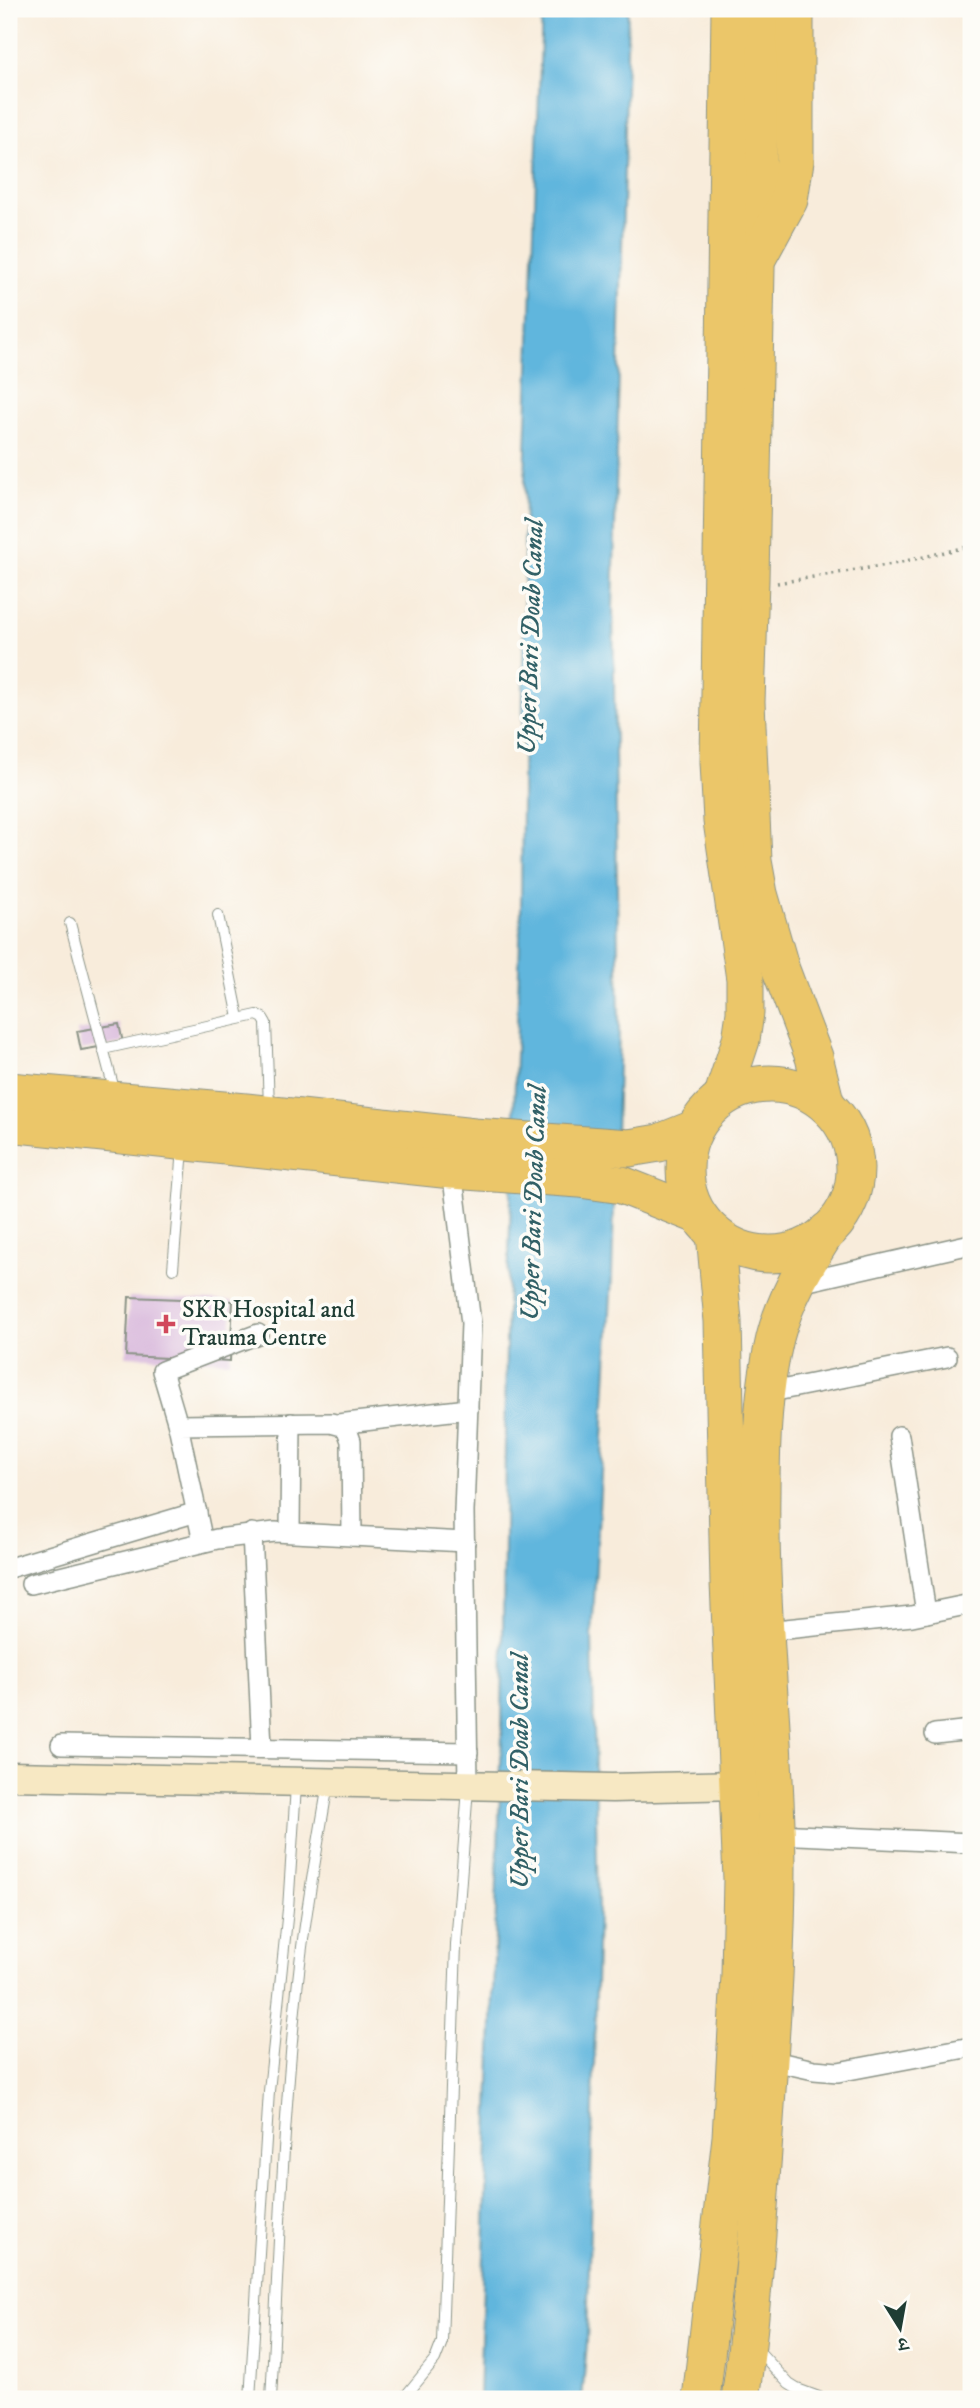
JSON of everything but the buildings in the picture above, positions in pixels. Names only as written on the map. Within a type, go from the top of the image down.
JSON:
[{"type":"highway","points":[[722,1098],[741,1040],[745,1013],[745,979],[722,821],[719,762],[730,9]]},
{"type":"highway","points":[[761,9],[746,702],[753,860],[759,894],[781,970],[814,1057],[826,1105]]},
{"type":"highway","points":[[756,259],[789,200],[795,160],[795,9]]},
{"type":"highway","points":[[701,2399],[732,2123],[743,1879],[729,1583],[723,1321],[706,1224],[688,1195],[684,1173],[686,1150],[694,1129],[707,1111],[722,1098],[747,1087],[775,1084],[794,1087],[811,1094],[826,1105],[842,1123],[851,1145],[855,1168],[852,1192],[842,1213],[827,1231],[795,1284],[776,1337],[761,1443],[760,1546],[776,1833],[776,1894],[769,2060],[748,2339],[740,2399]]},
{"type":"highway","points":[[9,1091],[269,1115],[465,1159],[622,1185],[706,1224],[732,1245],[751,1252],[791,1251],[810,1243],[827,1231]]},
{"type":"highway","points":[[9,1123],[184,1142],[465,1159],[629,1147],[659,1143],[694,1129]]},
{"type":"street","points":[[465,1159],[471,1323],[465,1542],[468,1752],[480,1784]]},
{"type":"street","points":[[795,1284],[971,1244]]},
{"type":"street","points":[[203,1542],[178,1425],[162,1371],[258,1334]]},
{"type":"street","points":[[766,1393],[947,1357]]},
{"type":"street","points":[[178,1425],[338,1424],[468,1409]]},
{"type":"street","points":[[290,1532],[291,1423]]},
{"type":"street","points":[[338,1424],[346,1427],[351,1441],[352,1536]]},
{"type":"street","points":[[899,1436],[926,1613]]},
{"type":"street","points":[[9,1568],[197,1512]]},
{"type":"street","points":[[31,1584],[203,1542],[252,1533],[290,1532],[465,1542]]},
{"type":"street","points":[[252,1533],[262,1748]]},
{"type":"street","points":[[766,1631],[926,1613],[971,1605]]},
{"type":"street","points":[[935,1734],[971,1730]]},
{"type":"street","points":[[61,1745],[468,1752]]},
{"type":"street","points":[[9,1776],[612,1788],[740,1785]]},
{"type":"street","points":[[776,1833],[971,1843]]},
{"type":"street","points":[[769,2060],[814,2070],[838,2072],[971,2047]]},
{"type":"lane","points":[[218,915],[239,1018]]},
{"type":"lane","points":[[70,923],[117,1100]]},
{"type":"lane","points":[[103,1049],[257,1015],[265,1023],[269,1115]]},
{"type":"lane","points":[[173,1269],[184,1142]]},
{"type":"lane","points":[[250,2399],[274,2047],[288,1909],[296,1783]]},
{"type":"lane","points":[[271,2399],[292,2048],[300,1962],[328,1784]]},
{"type":"lane","points":[[403,2399],[435,2360],[442,2343],[456,1945],[480,1784]]},
{"type":"lane","points":[[274,2047],[292,2048]]},
{"type":"lane","points":[[260,2239],[279,2240]]},
{"type":"lane","points":[[748,2339],[789,2384],[824,2399]]},
{"type":"path","points":[[750,586],[832,575],[971,546]]},
{"type":"water","name":"Upper Bari Doab Canal","points":[[542,9],[628,9],[613,608],[619,1029],[612,1275],[592,1637],[598,1907],[587,2343],[582,2399],[479,2399],[502,1735],[506,1340],[521,912],[525,479]]},
{"type":"place","name":"SKR Hospital and Trauma Centre","points":[[166,1324]]}]
